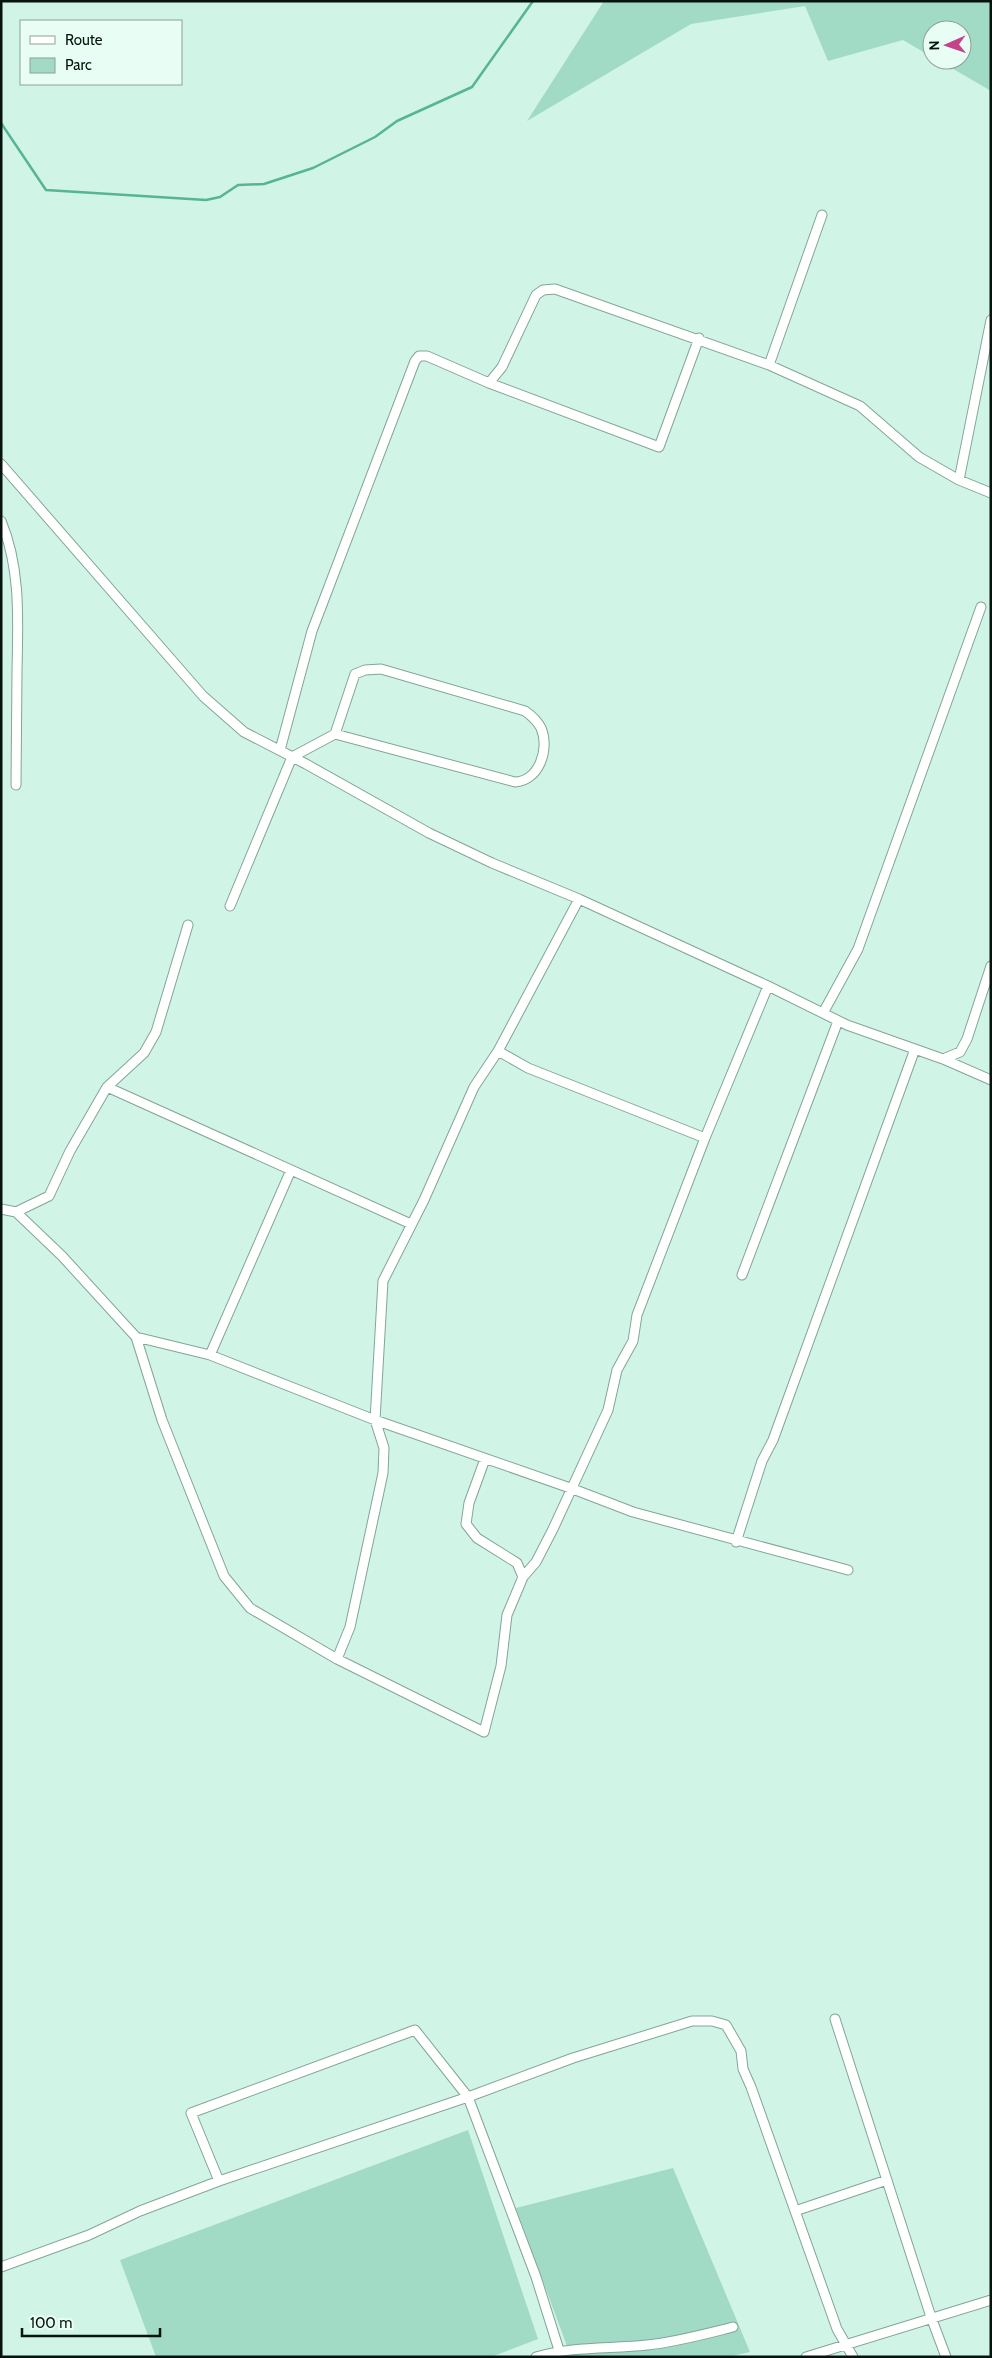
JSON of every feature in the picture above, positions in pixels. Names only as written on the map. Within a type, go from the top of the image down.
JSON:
[{"type":"street","points":[[769,365],[822,215]]},
{"type":"street","points":[[489,382],[502,367],[536,295],[543,290],[555,289],[699,338],[769,365],[860,406],[919,457],[959,480],[991,493]]},
{"type":"street","points":[[959,480],[991,320]]},
{"type":"street","points":[[280,750],[312,631],[415,361],[419,356],[427,356],[489,382],[659,447],[699,338]]},
{"type":"street","points":[[1,464],[203,696],[244,732],[429,833],[492,863],[579,899],[768,986],[838,1021],[943,1059],[991,1080]]},
{"type":"street","points":[[1,520],[7,535],[16,581],[18,640],[16,785]]},
{"type":"street","points":[[823,1013],[858,949],[982,606]]},
{"type":"street","points":[[230,906],[292,757],[335,734],[514,782],[522,782],[534,774],[540,762],[544,739],[535,719],[525,711],[381,669],[365,670],[355,674],[335,734]]},
{"type":"street","points":[[337,1659],[350,1626],[383,1473],[384,1448],[374,1420],[383,1281],[424,1200],[474,1087],[498,1051],[579,899]]},
{"type":"street","points":[[16,1212],[49,1196],[54,1190],[70,1151],[107,1087],[144,1053],[156,1032],[188,925]]},
{"type":"street","points":[[943,1059],[960,1052],[991,966]]},
{"type":"street","points":[[1,1209],[16,1212],[62,1256],[136,1337],[162,1420],[224,1576],[250,1608],[337,1659],[484,1732],[501,1666],[507,1615],[523,1577],[536,1562],[573,1489],[608,1410],[617,1370],[633,1341],[637,1315],[705,1138],[768,986]]},
{"type":"street","points":[[742,1274],[838,1021]]},
{"type":"street","points":[[736,1542],[762,1461],[773,1440],[915,1049]]},
{"type":"street","points":[[498,1051],[528,1068],[705,1138]]},
{"type":"street","points":[[107,1087],[411,1224]]},
{"type":"street","points":[[210,1355],[291,1170]]},
{"type":"street","points":[[136,1337],[210,1355],[374,1420],[573,1489],[633,1512],[736,1542],[848,1570]]},
{"type":"street","points":[[485,1459],[469,1503],[466,1524],[476,1538],[517,1564],[523,1577]]},
{"type":"street","points":[[835,2019],[886,2180],[946,2357]]},
{"type":"street","points":[[1,2266],[89,2235],[140,2211],[219,2181],[468,2097],[573,2058],[692,2021],[712,2021],[726,2025],[741,2051],[743,2069],[836,2329],[853,2357]]},
{"type":"street","points":[[219,2181],[190,2112],[414,2030],[468,2097],[536,2277],[559,2350]]},
{"type":"street","points":[[795,2211],[886,2180]]},
{"type":"street","points":[[806,2357],[991,2300]]},
{"type":"street","points":[[536,2357],[559,2350],[648,2345],[694,2337],[734,2327]]},
{"type":"green space","points":[[604,1],[991,1],[991,91],[955,70],[972,70],[972,20],[922,20],[922,51],[903,40],[828,61],[805,6],[691,24],[527,121]]},
{"type":"green space","points":[[468,2130],[538,2339],[491,2357],[156,2357],[120,2260]]},
{"type":"green space","points":[[673,2168],[750,2352],[728,2357],[571,2357],[516,2208]]},
{"type":"waterway","points":[[1,123],[46,190],[206,200],[220,197],[238,185],[264,184],[313,168],[375,137],[397,121],[472,87],[533,1]]}]
